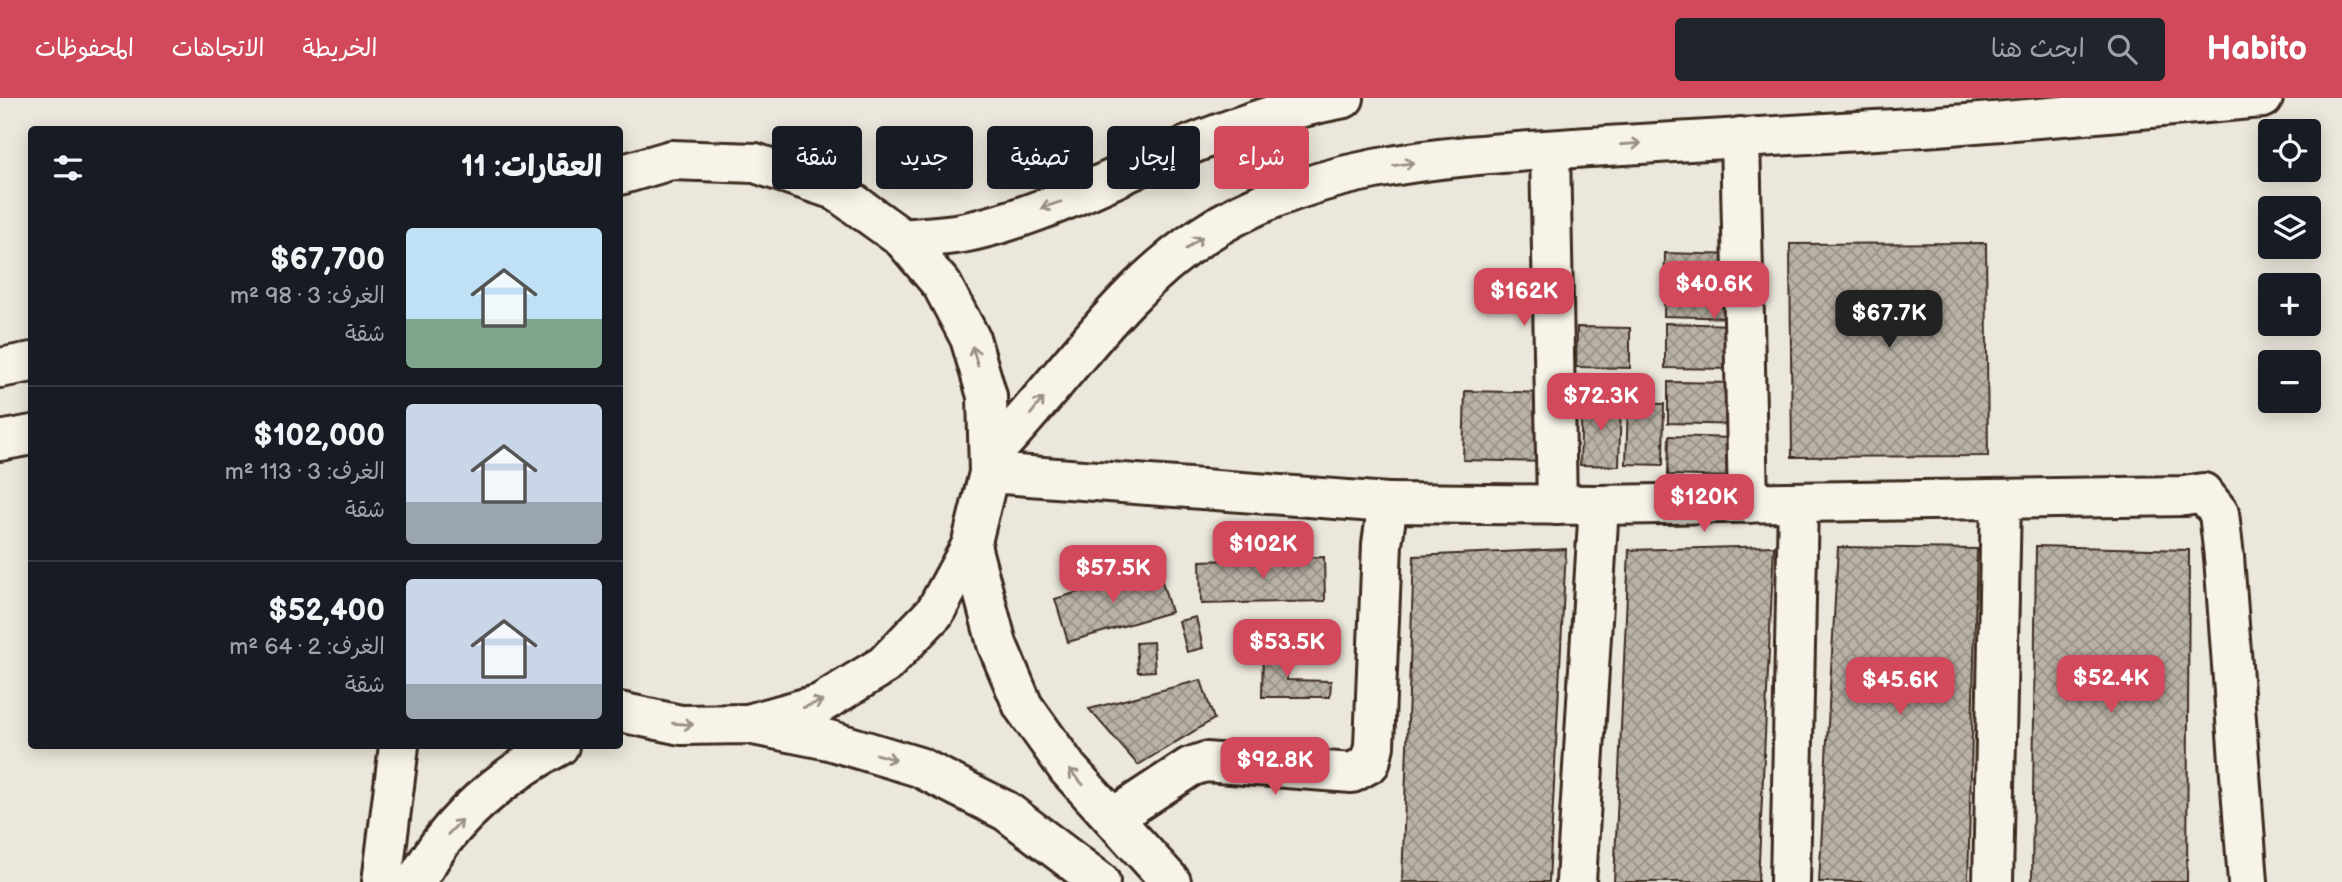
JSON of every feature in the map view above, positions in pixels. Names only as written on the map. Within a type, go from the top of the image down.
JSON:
[{"type":"street","points":[[903,239],[962,233],[1008,219],[1067,200],[1155,160],[1235,128],[1313,103],[1344,98]]},
{"type":"street","points":[[990,464],[1071,362],[1142,284],[1201,236],[1263,201],[1343,175],[1409,163],[1550,150],[1880,130],[2263,98]]},
{"type":"street","points":[[1740,137],[1748,503]]},
{"type":"street","points":[[1550,150],[1558,505]]},
{"type":"street","points":[[623,174],[671,160],[755,163],[835,190],[903,239],[942,285],[970,338],[986,396],[990,464],[971,546],[935,612],[884,665],[820,704],[748,724]]},
{"type":"street","points":[[0,368],[28,363]]},
{"type":"street","points":[[0,441],[28,436]]},
{"type":"street","points":[[990,464],[1388,503],[1798,503],[2185,496],[2203,493],[2219,513],[2248,882]]},
{"type":"street","points":[[1993,882],[2001,500]]},
{"type":"street","points":[[1114,817],[1190,767],[1205,762],[1352,773],[1370,763],[1374,746],[1382,544],[1388,503]]},
{"type":"street","points":[[1790,882],[1798,503]]},
{"type":"street","points":[[1576,882],[1600,505]]},
{"type":"street","points":[[971,546],[997,644],[1023,706],[1068,769],[1171,882]]},
{"type":"street","points":[[623,713],[681,725],[748,724],[829,740],[919,766],[1006,811],[1100,882]]},
{"type":"street","points":[[383,882],[399,749]]},
{"type":"street","points":[[415,882],[442,841],[488,793],[540,755],[553,749]]},
{"type":"building","points":[[1986,243],[1988,456],[1792,457],[1790,244]]},
{"type":"building","points":[[1665,253],[1737,255],[1736,318],[1664,316]]},
{"type":"building","points":[[1665,323],[1736,325],[1735,369],[1665,368]]},
{"type":"building","points":[[1577,327],[1630,328],[1630,368],[1576,367]]},
{"type":"building","points":[[1668,382],[1741,383],[1740,425],[1668,423]]},
{"type":"building","points":[[1465,391],[1551,393],[1549,462],[1463,460]]},
{"type":"building","points":[[1582,401],[1621,402],[1619,466],[1580,465]]},
{"type":"building","points":[[1628,403],[1664,404],[1663,465],[1626,464]]},
{"type":"building","points":[[1669,436],[1733,438],[1732,477],[1668,475]]},
{"type":"building","points":[[1774,546],[1758,882],[1614,882],[1629,550]]},
{"type":"building","points":[[2036,546],[2189,550],[2187,882],[2032,882]]},
{"type":"building","points":[[1838,547],[1977,549],[1968,882],[1819,882]]},
{"type":"building","points":[[1566,549],[1549,882],[1402,882],[1414,556]]},
{"type":"building","points":[[1324,557],[1325,601],[1201,604],[1200,561]]},
{"type":"building","points":[[1158,568],[1171,612],[1068,642],[1055,599]]},
{"type":"building","points":[[1196,617],[1203,648],[1187,652],[1179,621]]},
{"type":"building","points":[[1153,642],[1155,671],[1138,672],[1136,643]]},
{"type":"building","points":[[1263,648],[1288,649],[1287,680],[1331,681],[1330,697],[1262,697]]},
{"type":"building","points":[[1201,680],[1214,719],[1138,765],[1089,709]]}]
